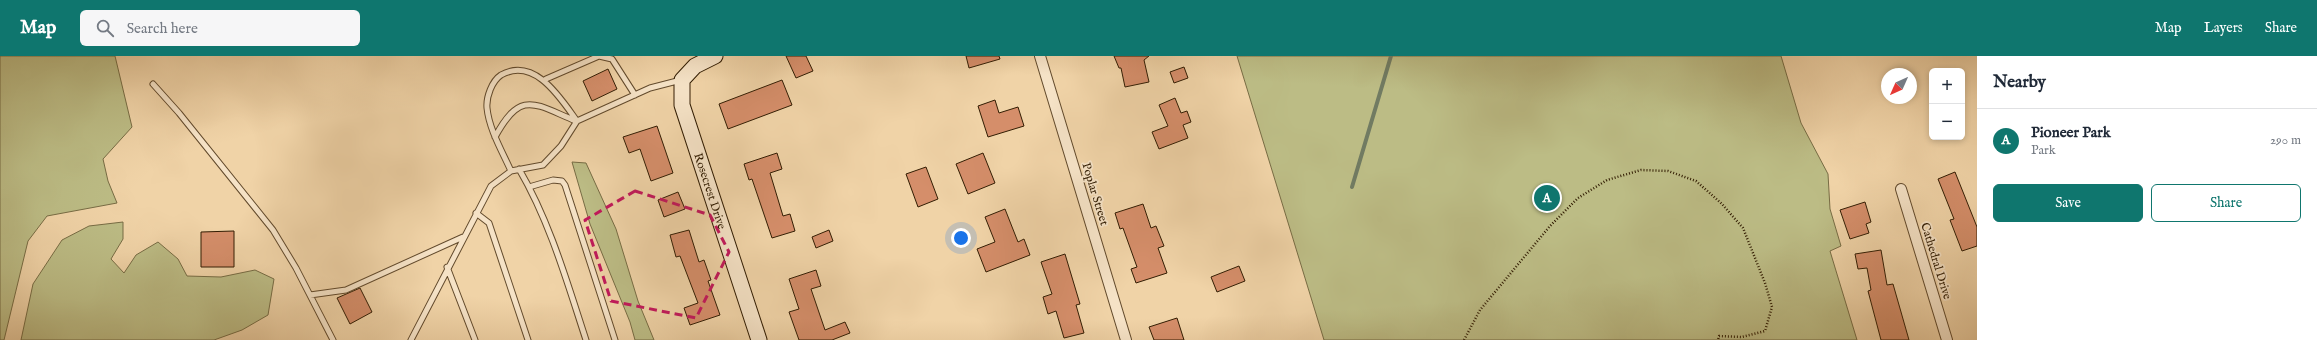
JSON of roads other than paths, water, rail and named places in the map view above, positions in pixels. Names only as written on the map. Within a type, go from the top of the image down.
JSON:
[{"type":"street","points":[[682,80],[695,66],[715,56]]},
{"type":"street","name":"Poplar Street","points":[[1040,56],[1126,340]]},
{"type":"street","name":"Rosecrest Drive","points":[[682,80],[682,105],[759,340]]},
{"type":"street","name":"Cathedral Drive","points":[[1901,189],[1947,340]]},
{"type":"lane","points":[[546,79],[599,56],[612,59],[635,95]]},
{"type":"lane","points":[[511,171],[495,137],[487,107],[490,91],[496,78],[516,68],[531,71],[546,79],[577,121]]},
{"type":"lane","points":[[411,340],[447,267],[491,186],[511,171],[543,165],[561,146],[577,121],[650,88],[682,80]]},
{"type":"lane","points":[[153,84],[179,113],[273,230],[310,294],[333,340]]},
{"type":"lane","points":[[495,137],[511,112],[524,104],[533,103],[577,121]]},
{"type":"lane","points":[[519,170],[535,197],[560,261],[586,340]]},
{"type":"lane","points":[[529,187],[553,180],[562,181],[565,185],[615,340]]},
{"type":"lane","points":[[476,213],[489,223],[528,340]]},
{"type":"lane","points":[[310,294],[346,290],[371,281],[463,237]]},
{"type":"lane","points":[[447,267],[475,340]]},
{"type":"waterway","points":[[1352,187],[1391,56]]},
{"type":"place","name":"Pioneer Park","points":[[1547,198]]}]
